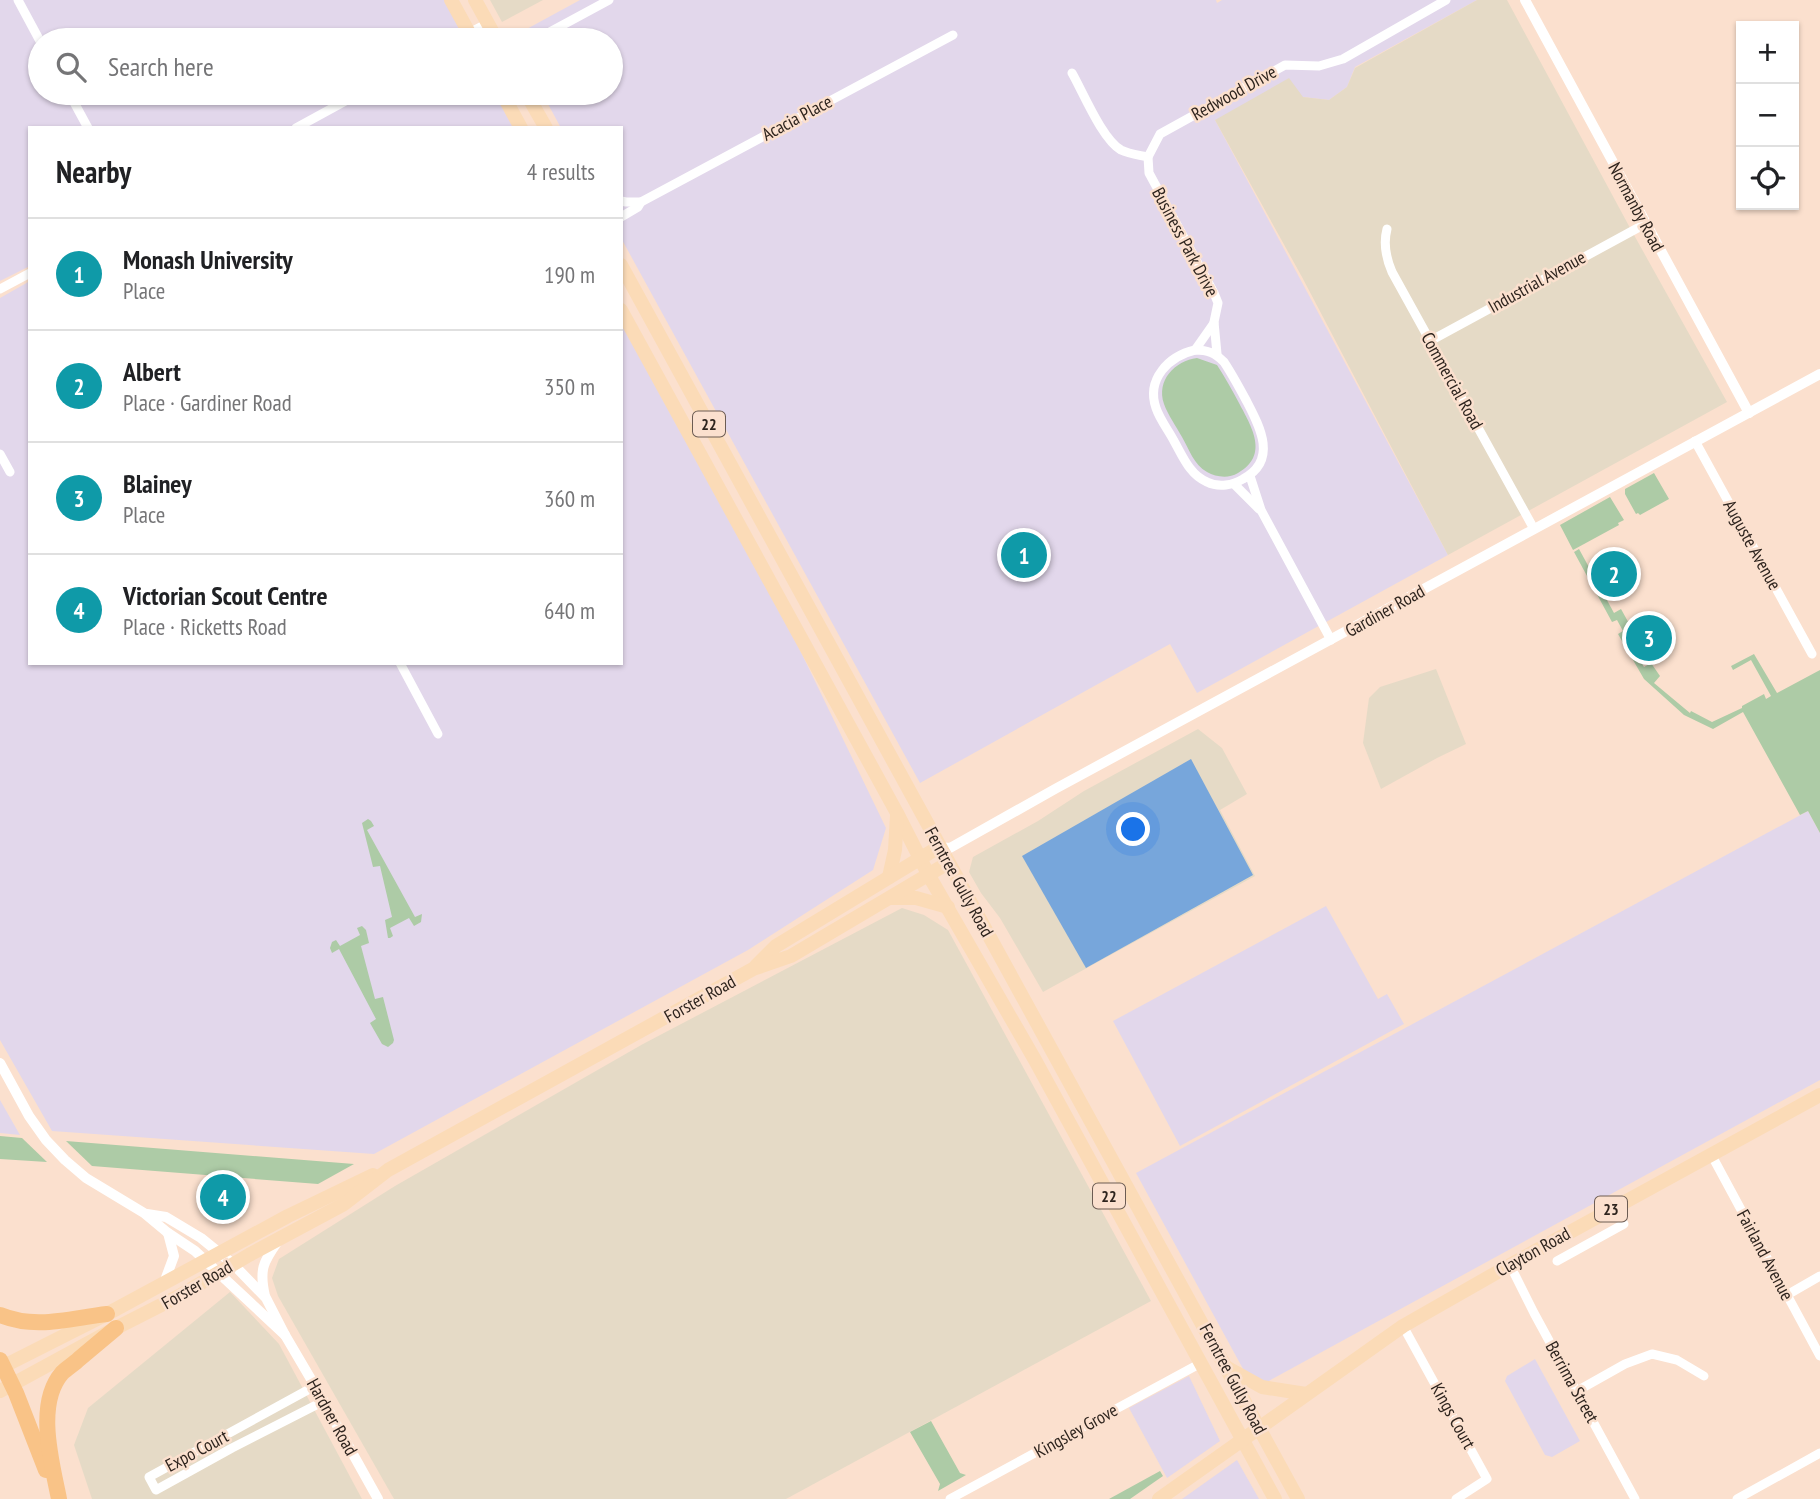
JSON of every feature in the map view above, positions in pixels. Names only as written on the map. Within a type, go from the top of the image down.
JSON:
[{"type":"highway","points":[[0,1315],[39,1323],[87,1316],[112,1321]]},
{"type":"highway","points":[[58,1499],[47,1421],[49,1403],[61,1374],[112,1321]]},
{"type":"highway","points":[[1,1365],[6,1388],[30,1428],[58,1499]]},
{"type":"main road","points":[[451,0],[467,28]]},
{"type":"main road","points":[[475,0],[491,28]]},
{"type":"main road","points":[[509,105],[520,126]]},
{"type":"main road","points":[[533,105],[544,126]]},
{"type":"main road","name":"Ferntree Gully Road","points":[[623,269],[946,852],[1034,1020],[1298,1499]]},
{"type":"main road","name":"Ferntree Gully Road","points":[[623,314],[928,874],[1275,1499]]},
{"type":"main road","points":[[740,528],[759,516]]},
{"type":"main road","points":[[889,877],[895,850],[897,813]]},
{"type":"main road","name":"Forster Road","points":[[753,969],[776,946],[919,857],[946,852]]},
{"type":"main road","name":"Forster Road","points":[[1,1365],[179,1296],[344,1204],[388,1170],[753,969],[791,956],[928,874],[946,852]]},
{"type":"main road","points":[[891,898],[916,898],[948,907]]},
{"type":"main road","points":[[1017,1030],[1034,1020]]},
{"type":"main road","name":"Clayton Road","points":[[1259,1429],[1403,1326],[1820,1095]]},
{"type":"main road","name":"Forster Road","points":[[6,1388],[112,1321],[164,1283],[288,1216],[371,1175],[388,1170]]},
{"type":"main road","points":[[1152,1274],[1170,1264]]},
{"type":"main road","points":[[1226,1367],[1262,1387],[1306,1394]]},
{"type":"main road","name":"23","points":[[1159,1499],[1259,1429]]},
{"type":"street","points":[[18,0],[33,28]]},
{"type":"street","points":[[556,28],[609,0]]},
{"type":"street","name":"Redwood Drive","points":[[1148,157],[1160,134],[1286,65],[1319,66],[1343,59],[1446,0]]},
{"type":"street","name":"Normanby Road","points":[[1525,0],[1749,413]]},
{"type":"street","points":[[481,28],[488,23]]},
{"type":"street","name":"Acacia Place","points":[[623,216],[638,207],[641,202],[953,35]]},
{"type":"street","points":[[1072,73],[1111,142],[1120,149],[1148,157]]},
{"type":"street","points":[[76,105],[87,126]]},
{"type":"street","points":[[300,126],[338,105]]},
{"type":"street","name":"Business Park Drive","points":[[1148,157],[1149,173],[1218,303],[1214,322],[1217,354],[1231,372],[1261,427],[1264,443],[1262,456],[1250,476]]},
{"type":"street","points":[[623,201],[641,202]]},
{"type":"street","name":"Industrial Avenue","points":[[1430,341],[1645,223]]},
{"type":"street","name":"Commercial Road","points":[[1387,229],[1385,243],[1388,264],[1534,529]]},
{"type":"street","points":[[0,289],[28,274]]},
{"type":"street","name":"Business Park Drive","points":[[1214,322],[1195,350],[1183,353],[1161,369],[1153,394],[1156,408],[1187,465],[1195,474],[1208,483],[1234,484]]},
{"type":"street","points":[[1195,350],[1217,354]]},
{"type":"street","name":"Gardiner Road","points":[[946,852],[1055,789],[1820,374]]},
{"type":"street","name":"Auguste Avenue","points":[[1695,442],[1811,651],[1820,643]]},
{"type":"street","points":[[0,454],[10,472]]},
{"type":"street","points":[[1261,510],[1234,484],[1250,476],[1261,510],[1331,640]]},
{"type":"street","points":[[401,665],[438,734]]},
{"type":"street","points":[[0,1063],[29,1116],[65,1160],[86,1178],[144,1213]]},
{"type":"street","name":"Fairland Avenue","points":[[1711,1154],[1820,1356]]},
{"type":"street","points":[[1558,1261],[1625,1224],[1615,1207]]},
{"type":"street","name":"Hardner Road","points":[[144,1213],[206,1261],[285,1335]]},
{"type":"street","name":"Hardner Road","points":[[144,1213],[166,1217],[187,1228],[233,1264],[266,1298],[378,1499]]},
{"type":"street","points":[[164,1283],[174,1256],[168,1233]]},
{"type":"street","points":[[266,1298],[261,1281],[262,1270],[265,1259],[280,1239]]},
{"type":"street","name":"Berrima Street","points":[[1510,1265],[1635,1499]]},
{"type":"street","points":[[1787,1295],[1820,1276]]},
{"type":"street","name":"Kings Court","points":[[1403,1326],[1487,1479],[1459,1498]]},
{"type":"street","points":[[1577,1391],[1625,1364],[1652,1354],[1677,1360],[1704,1376]]},
{"type":"street","name":"Kingsley Grove","points":[[950,1499],[1201,1363]]},
{"type":"street","name":"Expo Court","points":[[315,1386],[149,1477],[156,1490],[324,1401]]},
{"type":"street","points":[[225,1435],[232,1448]]},
{"type":"street","points":[[1737,1499],[1820,1452]]},
{"type":"shaded area","points":[[0,0],[451,0],[466,28],[28,28],[28,105],[336,105],[297,126],[28,126],[28,267],[0,281]]},
{"type":"shaded area","points":[[490,0],[543,0],[502,22]]},
{"type":"shaded area","points":[[580,0],[1216,0],[1217,3],[1222,0],[1477,0],[1355,67],[1347,87],[1329,100],[1303,97],[1215,120],[1448,555],[1197,693],[1170,644],[920,783],[623,242],[623,126],[560,126],[549,105],[623,105],[623,28],[529,28]]},
{"type":"shaded area","points":[[1477,0],[1507,0],[1727,402],[1448,555],[1302,277],[1215,120],[1289,78],[1303,97],[1329,100],[1347,87],[1355,68]]},
{"type":"shaded area","points":[[342,105],[508,105],[519,126],[305,126]]},
{"type":"shaded area","points":[[28,282],[28,665],[623,665],[623,321],[799,648],[886,828],[873,870],[748,950],[374,1154],[52,1131],[0,1040],[0,298]]},
{"type":"shaded area","points":[[1436,669],[1466,744],[1381,789],[1363,743],[1369,698],[1380,687]]},
{"type":"shaded area","points":[[1198,729],[1222,748],[1247,794],[1220,810],[1255,876],[1043,992],[1000,918],[969,872],[973,857],[1038,821],[1084,791]]},
{"type":"shaded area","points":[[1808,811],[1820,833],[1820,1080],[1254,1389],[1136,1173]]},
{"type":"shaded area","points":[[1326,906],[1378,999],[1387,994],[1404,1024],[1180,1146],[1113,1021]]},
{"type":"shaded area","points":[[902,908],[924,915],[948,930],[1151,1301],[786,1499],[394,1499],[278,1296],[272,1278],[279,1259],[395,1186],[643,1044]]},
{"type":"shaded area","points":[[0,1100],[20,1135],[0,1133]]},
{"type":"shaded area","points":[[230,1292],[279,1344],[362,1499],[92,1499],[74,1445],[88,1408]]},
{"type":"shaded area","points":[[1535,1359],[1580,1441],[1552,1457],[1545,1455],[1505,1381],[1507,1376]]},
{"type":"shaded area","points":[[1189,1376],[1220,1441],[1167,1478],[1129,1408]]},
{"type":"shaded area","points":[[1237,1460],[1259,1499],[1182,1499]]},
{"type":"green space","points":[[1197,358],[1217,365],[1248,421],[1255,440],[1256,449],[1248,466],[1230,476],[1214,475],[1199,465],[1164,404],[1163,387],[1169,373],[1181,363]]},
{"type":"green space","points":[[1654,473],[1669,499],[1640,515],[1636,514],[1625,489]]},
{"type":"green space","points":[[1610,497],[1624,520],[1573,550],[1560,525]]},
{"type":"green space","points":[[1579,549],[1614,613],[1621,609],[1631,627],[1623,632],[1644,667],[1651,663],[1660,676],[1654,683],[1690,713],[1691,711],[1712,722],[1764,694],[1766,699],[1771,696],[1751,660],[1733,670],[1731,666],[1754,654],[1777,693],[1820,670],[1820,833],[1808,811],[1800,815],[1743,712],[1713,729],[1684,715],[1644,679],[1618,634],[1623,631],[1617,620],[1612,622],[1574,552]]},
{"type":"green space","points":[[368,819],[374,826],[367,830],[415,917],[422,914],[421,922],[414,926],[409,918],[390,928],[393,936],[390,938],[385,920],[392,917],[380,866],[373,867],[362,823]]},
{"type":"green space","points":[[362,926],[366,930],[369,943],[361,946],[375,999],[383,997],[394,1040],[388,1047],[382,1044],[370,1023],[376,1019],[339,949],[332,953],[330,948],[336,940],[340,946],[360,935],[357,928]]},
{"type":"green space","points":[[0,1136],[22,1138],[47,1162],[0,1159]]},
{"type":"green space","points":[[66,1141],[354,1164],[318,1184],[92,1166]]},
{"type":"green space","points":[[931,1421],[960,1473],[966,1475],[938,1491],[940,1484],[910,1432]]},
{"type":"green space","points":[[1160,1471],[1163,1476],[1130,1499],[1109,1499]]},
{"type":"water","points":[[1191,759],[1253,875],[1086,968],[1022,856]]},
{"type":"place","name":"Monash University","points":[[1024,555]]},
{"type":"place","name":"Albert","points":[[1614,574]]},
{"type":"place","name":"Blainey","points":[[1649,638]]},
{"type":"place","name":"Victorian Scout Centre","points":[[223,1197]]}]
